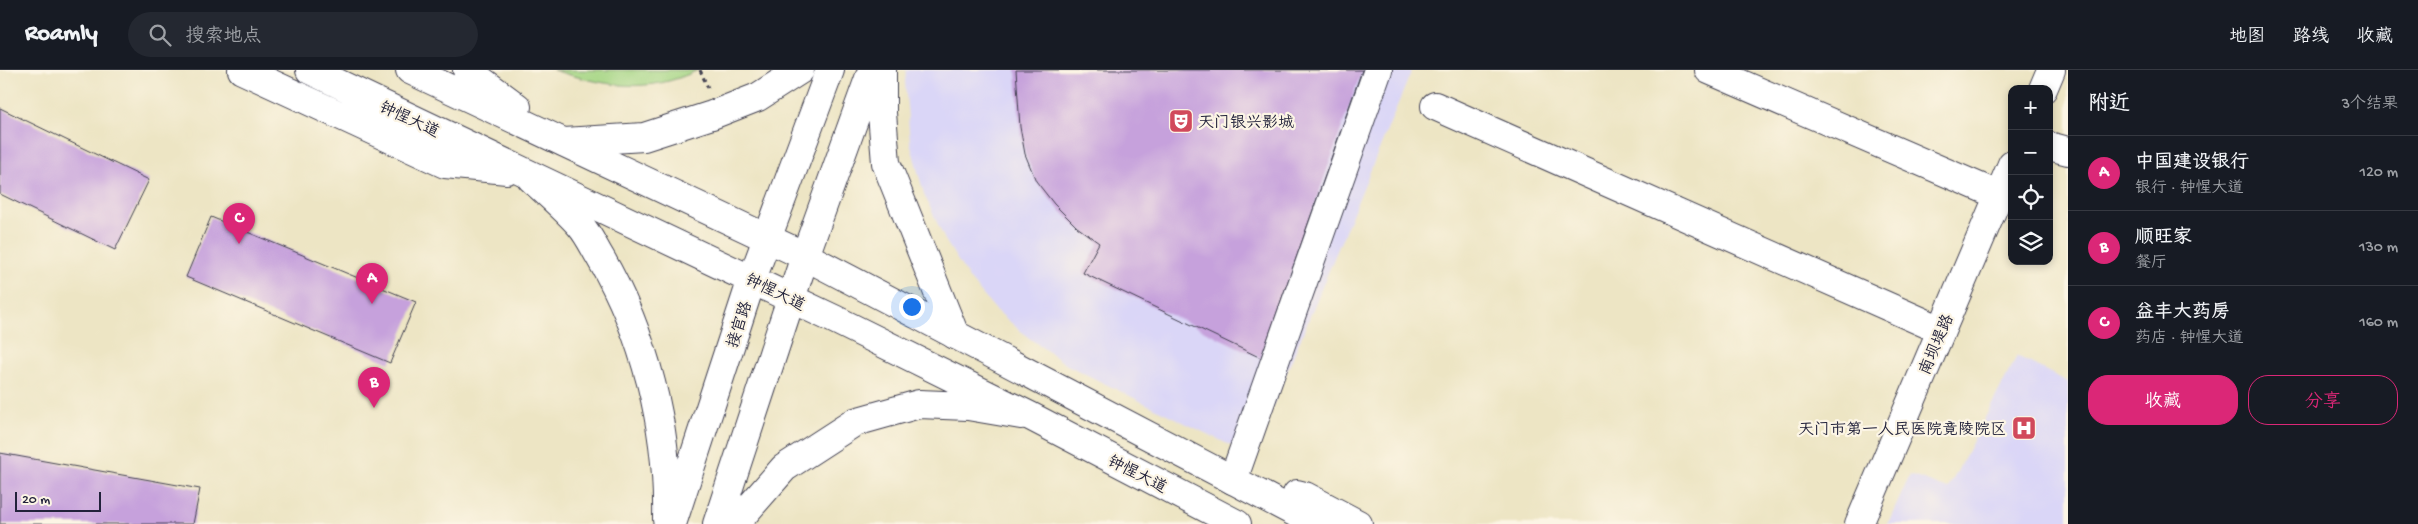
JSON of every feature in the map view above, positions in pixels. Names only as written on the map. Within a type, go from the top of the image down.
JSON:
[{"type":"main road","points":[[242,70],[445,164],[524,172],[581,226],[617,286],[642,355],[659,418],[667,498],[666,524]]},
{"type":"main road","name":"钟惺大道","points":[[310,70],[791,298],[1030,416],[1228,521]]},
{"type":"main road","points":[[410,70],[806,256],[1318,524]]},
{"type":"main road","points":[[467,70],[564,142],[644,136],[712,115],[758,97],[800,70]]},
{"type":"main road","name":"接官路","points":[[672,524],[752,279],[830,70]]},
{"type":"main road","points":[[717,524],[791,298],[872,70]]},
{"type":"main road","points":[[882,70],[882,113],[886,163],[955,335]]},
{"type":"main road","points":[[1233,480],[1378,70]]},
{"type":"main road","points":[[1709,70],[1998,195]]},
{"type":"main road","points":[[2045,85],[2051,70]]},
{"type":"main road","points":[[1435,106],[1941,330]]},
{"type":"main road","points":[[2053,147],[2068,150]]},
{"type":"main road","name":"南坝堤路","points":[[1859,524],[2008,173]]},
{"type":"main road","points":[[735,524],[784,468],[855,422],[919,404],[968,406],[1030,416]]},
{"type":"main road","points":[[1233,480],[1305,496],[1358,524]]},
{"type":"shaded area","points":[[906,70],[1412,70],[1252,456],[1067,365],[1029,338],[995,309],[970,280],[945,240],[924,194],[910,142],[905,82]]},
{"type":"shaded area","name":"天门市第一人民医院竟陵院区","points":[[2017,356],[2068,382],[2068,524],[1888,524],[1910,475],[1948,489]]},
{"type":"green space","points":[[553,70],[698,70],[661,83],[626,85],[609,84]]},
{"type":"building","points":[[1016,70],[1362,70],[1261,358],[1083,273],[1099,243],[1077,227],[1054,204],[1036,181],[1025,154],[1020,127]]},
{"type":"building","points":[[0,108],[149,180],[115,250],[0,194]]},
{"type":"building","points":[[211,217],[416,302],[390,363],[186,277]]},
{"type":"building","points":[[0,453],[200,489],[193,524],[0,524]]},
{"type":"place","name":"天门银兴影城","points":[[1181,121]]},
{"type":"place","name":"益丰大药房","points":[[239,244]]},
{"type":"place","name":"中国建设银行","points":[[372,304]]},
{"type":"place","name":"顺旺家","points":[[374,408]]},
{"type":"place","name":"天门市第一人民医院竟陵院区","points":[[2024,428]]}]
